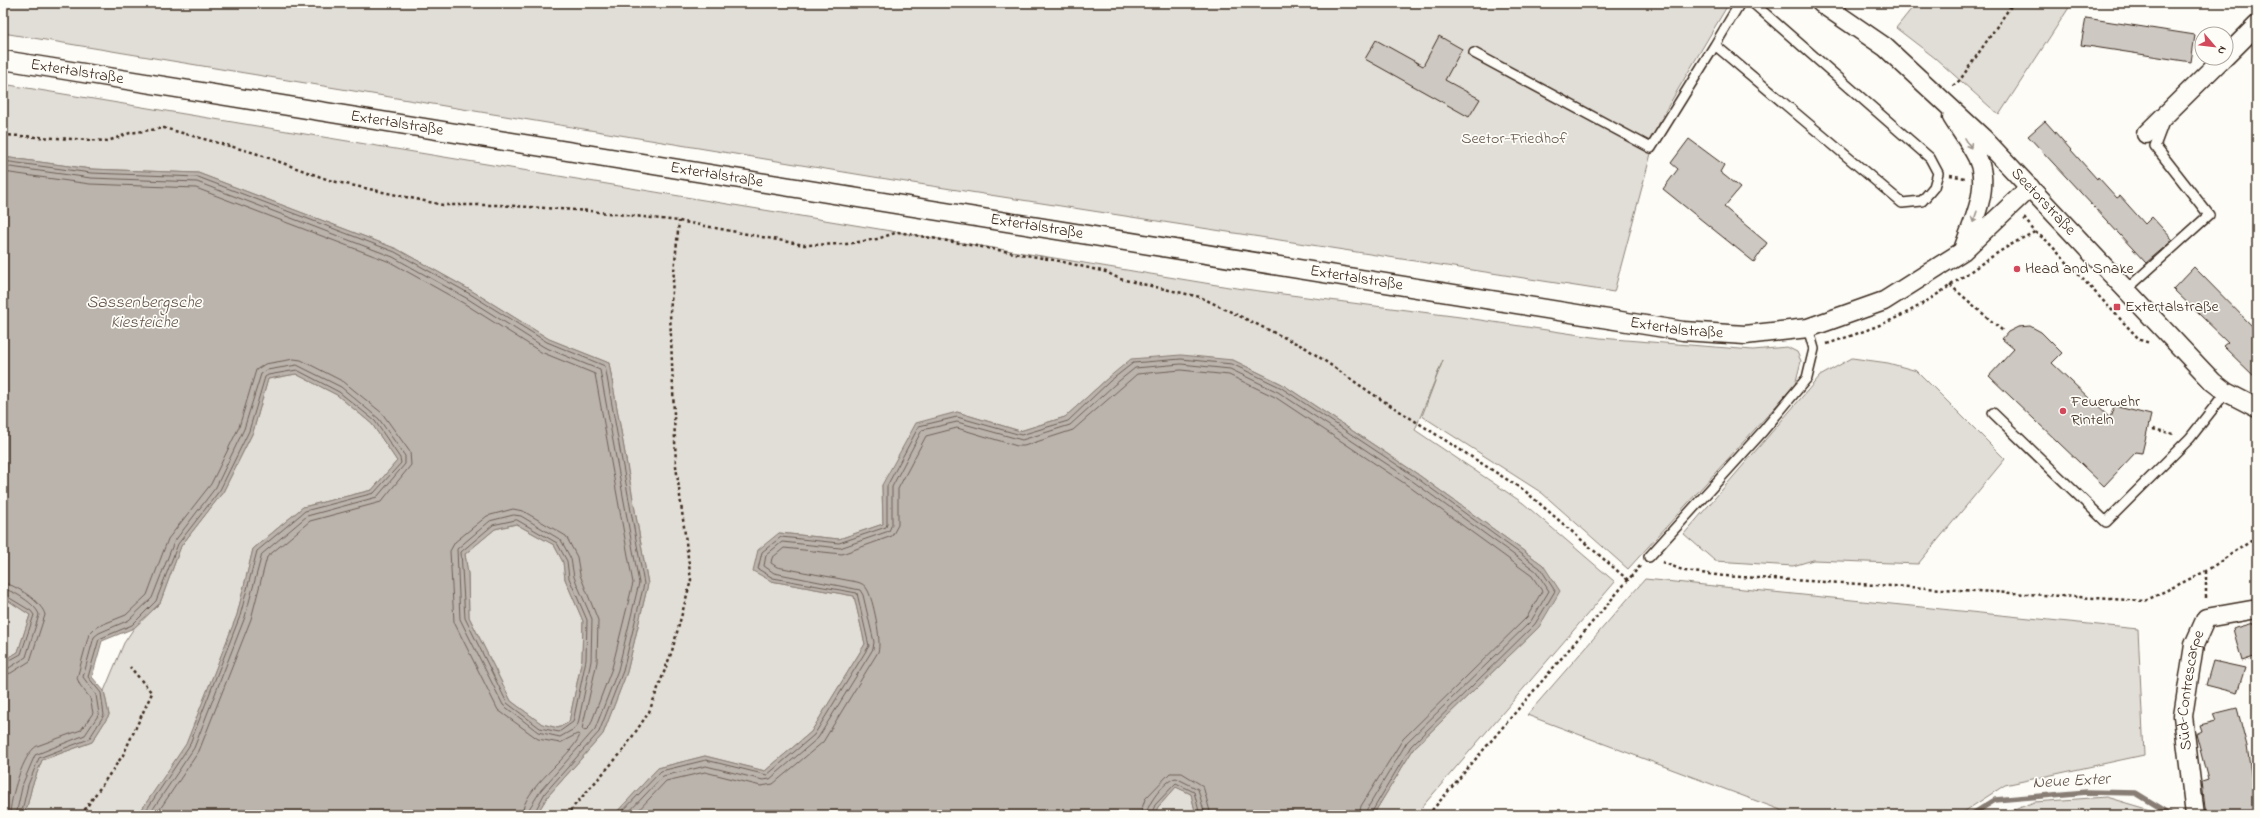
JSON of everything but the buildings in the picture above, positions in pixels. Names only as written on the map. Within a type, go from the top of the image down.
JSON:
[{"type":"street","name":"Seetorstraße","points":[[1821,3],[1885,47],[1940,97],[1983,138],[2030,187],[2213,382],[2226,392],[2257,408]]},
{"type":"street","points":[[2234,48],[2257,25]]},
{"type":"street","name":"Extertalstraße","points":[[3,60],[1683,331],[1745,335],[1808,328],[1884,301],[1963,251],[2030,187]]},
{"type":"street","points":[[2146,134],[2216,66]]},
{"type":"street","points":[[1940,97],[1978,158],[1982,182],[1981,199],[1963,251]]},
{"type":"street","name":"Süd-Contrescarpe","points":[[2195,815],[2183,716],[2194,645],[2206,618],[2257,609]]},
{"type":"lane","points":[[1474,53],[1651,148],[1740,3]]},
{"type":"lane","points":[[1715,45],[1902,203],[1922,201],[1934,187],[1938,173],[1930,158],[1753,3]]},
{"type":"lane","points":[[2126,289],[2209,215],[2155,146],[2167,113]]},
{"type":"lane","points":[[1649,557],[1763,431],[1807,378],[1814,348],[1808,328]]},
{"type":"lane","points":[[1993,413],[2106,522],[2190,438],[2226,392]]},
{"type":"path","points":[[1940,97],[1960,80],[2013,3]]},
{"type":"path","points":[[3,135],[108,141],[130,132],[164,128],[255,153],[332,181],[443,205],[499,205],[590,211],[679,221],[804,245],[847,244],[877,239],[898,232],[1060,261],[1106,272],[1120,279],[1200,297],[1306,348],[1371,393],[1444,438],[1525,491],[1628,580]]},
{"type":"path","points":[[1938,173],[1982,182]]},
{"type":"path","points":[[566,815],[622,752],[649,712],[672,651],[691,580],[676,466],[670,312],[679,221]]},
{"type":"path","points":[[2035,232],[2046,240],[2140,340],[2155,344]]},
{"type":"path","points":[[1950,285],[2002,331]]},
{"type":"path","points":[[2153,429],[2190,438]]},
{"type":"path","points":[[1428,815],[1649,557],[1685,571],[1724,576],[2145,601],[2206,571],[2257,537]]},
{"type":"path","points":[[2206,571],[2206,618]]},
{"type":"path","points":[[81,815],[123,755],[152,693],[130,667]]},
{"type":"green space","name":"Seetor-Friedhof","points":[[3,3],[1729,3],[1660,120],[1614,292],[874,177],[3,33]]},
{"type":"green space","points":[[1916,3],[2072,3],[1999,115],[1935,58],[1896,28]]},
{"type":"green space","points":[[3,84],[1229,287],[1460,317],[1600,338],[1753,350],[1787,347],[1797,352],[1801,361],[1795,385],[1628,569],[1542,493],[1422,416],[1443,360],[1415,430],[1523,503],[1615,582],[1415,815],[1373,815],[1414,748],[1539,627],[1543,565],[1416,473],[1282,384],[1233,360],[1108,378],[1065,417],[1020,431],[957,412],[882,485],[883,524],[839,539],[779,533],[771,581],[854,596],[865,644],[811,732],[765,771],[705,756],[658,768],[614,815],[536,815],[548,796],[603,734],[627,672],[648,584],[609,363],[549,339],[472,291],[397,249],[198,173],[91,169],[3,157]]},
{"type":"green space","points":[[1852,358],[1888,363],[1917,371],[2005,459],[1918,564],[1813,560],[1793,566],[1715,561],[1684,534],[1820,376]]},
{"type":"green space","points":[[296,374],[337,395],[372,424],[397,461],[372,490],[303,507],[253,549],[237,615],[186,745],[138,815],[25,815],[32,786],[42,760],[92,742],[109,715],[104,691],[124,643],[134,628],[160,603],[181,546],[223,492],[253,432],[268,379]]},
{"type":"green space","points":[[516,524],[554,545],[563,562],[565,579],[583,621],[582,659],[569,722],[558,728],[542,724],[511,701],[469,617],[468,574],[465,554],[495,529]]},
{"type":"green space","points":[[1645,579],[2138,629],[2144,755],[2005,785],[1959,815],[1794,815],[1527,715]]},
{"type":"green space","points":[[3,597],[30,615],[18,652],[3,661]]},
{"type":"green space","points":[[1176,787],[1191,794],[1196,815],[1154,815],[1158,807]]},
{"type":"green space","points":[[2106,797],[2160,813],[2161,815],[2002,815],[2034,802]]},
{"type":"water","name":"Sassenbergsche Kiesteiche","points":[[3,157],[91,169],[198,173],[397,249],[472,291],[549,339],[609,363],[648,584],[627,672],[603,734],[548,796],[536,815],[138,815],[186,744],[237,615],[253,549],[303,507],[372,490],[397,461],[372,424],[337,395],[296,374],[268,379],[253,432],[223,492],[181,546],[160,603],[134,628],[102,641],[92,677],[104,691],[109,715],[92,742],[42,760],[32,786],[25,815],[3,815],[3,661],[18,652],[30,615],[3,597]],"holes":[[[516,524],[554,545],[563,562],[565,579],[583,621],[582,659],[569,722],[558,728],[542,724],[511,701],[469,617],[468,574],[465,554],[495,529]]]},
{"type":"water","points":[[1181,355],[1233,360],[1282,384],[1416,473],[1543,565],[1560,591],[1539,627],[1414,748],[1373,815],[1196,815],[1191,794],[1176,787],[1158,807],[1154,815],[614,815],[658,768],[705,756],[765,771],[811,732],[865,644],[854,596],[771,581],[753,571],[758,550],[779,533],[839,539],[883,524],[882,485],[916,423],[957,412],[1020,431],[1065,417],[1131,359]]},
{"type":"waterway","name":"Neue Exter","points":[[1971,815],[1995,800],[2087,792],[2136,793],[2172,815]]},
{"type":"place","name":"Head and Snake","points":[[2017,269]]},
{"type":"place","name":"Extertalstraße","points":[[2117,307]]},
{"type":"place","name":"Feuerwehr Rinteln","points":[[2063,411]]}]
